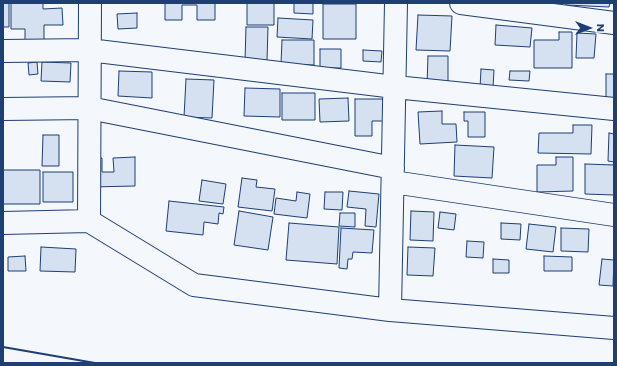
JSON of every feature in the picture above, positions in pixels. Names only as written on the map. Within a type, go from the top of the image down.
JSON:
[{"type":"street","points":[[89,221],[90,3]]},
{"type":"street","points":[[390,310],[396,3]]},
{"type":"street","points":[[461,3],[614,23]]},
{"type":"street","points":[[3,51],[89,50],[395,86],[614,109]]},
{"type":"street","points":[[3,109],[89,108],[393,175],[614,215]]},
{"type":"street","points":[[3,223],[89,221],[194,285],[390,310],[614,328]]},
{"type":"building","points":[[3,3],[9,3],[9,27],[3,27]]},
{"type":"building","points":[[11,3],[43,3],[43,9],[62,8],[63,25],[44,25],[44,40],[25,40],[25,29],[11,29]]},
{"type":"building","points":[[165,3],[215,3],[215,20],[197,20],[197,5],[182,5],[182,20],[165,20]]},
{"type":"building","points":[[247,3],[274,3],[274,25],[247,25]]},
{"type":"building","points":[[294,3],[313,3],[313,14],[294,13]]},
{"type":"building","points":[[566,3],[610,3],[609,7],[566,5]]},
{"type":"building","points":[[323,4],[356,4],[356,39],[323,39]]},
{"type":"building","points":[[137,13],[137,28],[118,29],[117,14]]},
{"type":"building","points":[[418,15],[452,16],[450,51],[416,50]]},
{"type":"building","points":[[278,18],[313,20],[312,39],[277,37]]},
{"type":"building","points":[[496,25],[532,28],[530,47],[495,45]]},
{"type":"building","points":[[246,27],[268,27],[267,61],[245,61]]},
{"type":"building","points":[[559,32],[572,32],[572,68],[534,68],[534,40],[559,40]]},
{"type":"building","points":[[577,33],[596,34],[594,58],[576,58]]},
{"type":"building","points":[[282,40],[314,40],[314,65],[281,64]]},
{"type":"building","points":[[320,49],[341,49],[341,68],[320,68]]},
{"type":"building","points":[[363,50],[382,51],[381,62],[363,61]]},
{"type":"building","points":[[428,56],[448,56],[448,86],[427,85]]},
{"type":"building","points":[[37,62],[38,74],[29,75],[28,63]]},
{"type":"building","points":[[42,62],[71,63],[70,82],[41,81]]},
{"type":"building","points":[[481,69],[494,70],[493,88],[480,88]]},
{"type":"building","points":[[119,71],[152,72],[152,98],[118,96]]},
{"type":"building","points":[[510,71],[530,71],[529,81],[509,80]]},
{"type":"building","points":[[606,74],[614,74],[614,103],[606,103]]},
{"type":"building","points":[[186,79],[214,80],[212,118],[184,117]]},
{"type":"building","points":[[245,88],[280,89],[280,117],[244,116]]},
{"type":"building","points":[[282,93],[315,93],[315,120],[282,120]]},
{"type":"building","points":[[348,98],[349,121],[320,122],[319,99]]},
{"type":"building","points":[[355,99],[384,99],[385,121],[372,121],[372,136],[355,136]]},
{"type":"building","points":[[442,111],[442,124],[456,124],[457,142],[420,144],[418,112]]},
{"type":"building","points":[[464,112],[485,112],[485,137],[468,137],[468,121],[464,121]]},
{"type":"building","points":[[573,125],[592,125],[591,154],[538,153],[539,133],[573,133]]},
{"type":"building","points":[[609,133],[614,134],[614,162],[608,161]]},
{"type":"building","points":[[43,135],[59,135],[59,166],[42,166]]},
{"type":"building","points":[[455,145],[494,147],[492,178],[454,176]]},
{"type":"building","points":[[135,157],[135,186],[91,187],[90,158],[102,158],[102,172],[114,172],[113,158]]},
{"type":"building","points":[[556,157],[573,157],[573,191],[537,192],[537,165],[556,165]]},
{"type":"building","points":[[585,164],[614,165],[614,195],[585,194]]},
{"type":"building","points":[[3,170],[40,170],[40,204],[3,204]]},
{"type":"building","points":[[43,172],[73,172],[73,202],[43,202]]},
{"type":"building","points":[[242,178],[257,180],[256,187],[275,189],[272,211],[238,207]]},
{"type":"building","points":[[202,180],[226,184],[223,204],[199,201]]},
{"type":"building","points":[[349,191],[379,194],[376,227],[365,226],[366,209],[347,207]]},
{"type":"building","points":[[297,192],[310,194],[307,218],[274,214],[276,198],[296,201]]},
{"type":"building","points":[[325,192],[343,192],[342,210],[324,209]]},
{"type":"building","points":[[169,201],[224,207],[223,214],[219,213],[218,224],[204,222],[203,235],[166,231]]},
{"type":"building","points":[[239,211],[273,217],[268,250],[234,245]]},
{"type":"building","points":[[411,211],[434,212],[433,241],[410,240]]},
{"type":"building","points":[[440,212],[456,214],[454,230],[438,228]]},
{"type":"building","points":[[340,213],[355,213],[355,227],[339,226]]},
{"type":"building","points":[[289,223],[339,227],[337,264],[286,260]]},
{"type":"building","points":[[501,223],[521,224],[520,240],[501,239]]},
{"type":"building","points":[[529,224],[556,227],[553,252],[526,249]]},
{"type":"building","points":[[341,228],[374,230],[372,253],[353,252],[352,259],[348,259],[347,269],[339,268]]},
{"type":"building","points":[[561,228],[589,229],[588,252],[561,251]]},
{"type":"building","points":[[467,241],[484,242],[483,258],[466,257]]},
{"type":"building","points":[[41,247],[76,249],[75,272],[40,271]]},
{"type":"building","points":[[408,247],[435,248],[433,276],[407,275]]},
{"type":"building","points":[[25,256],[26,271],[8,271],[8,257]]},
{"type":"building","points":[[544,256],[572,257],[572,271],[544,271]]},
{"type":"building","points":[[493,259],[509,260],[509,273],[493,273]]},
{"type":"building","points":[[602,259],[614,260],[613,286],[599,285]]},
{"type":"wall","points":[[3,347],[95,363]]}]
